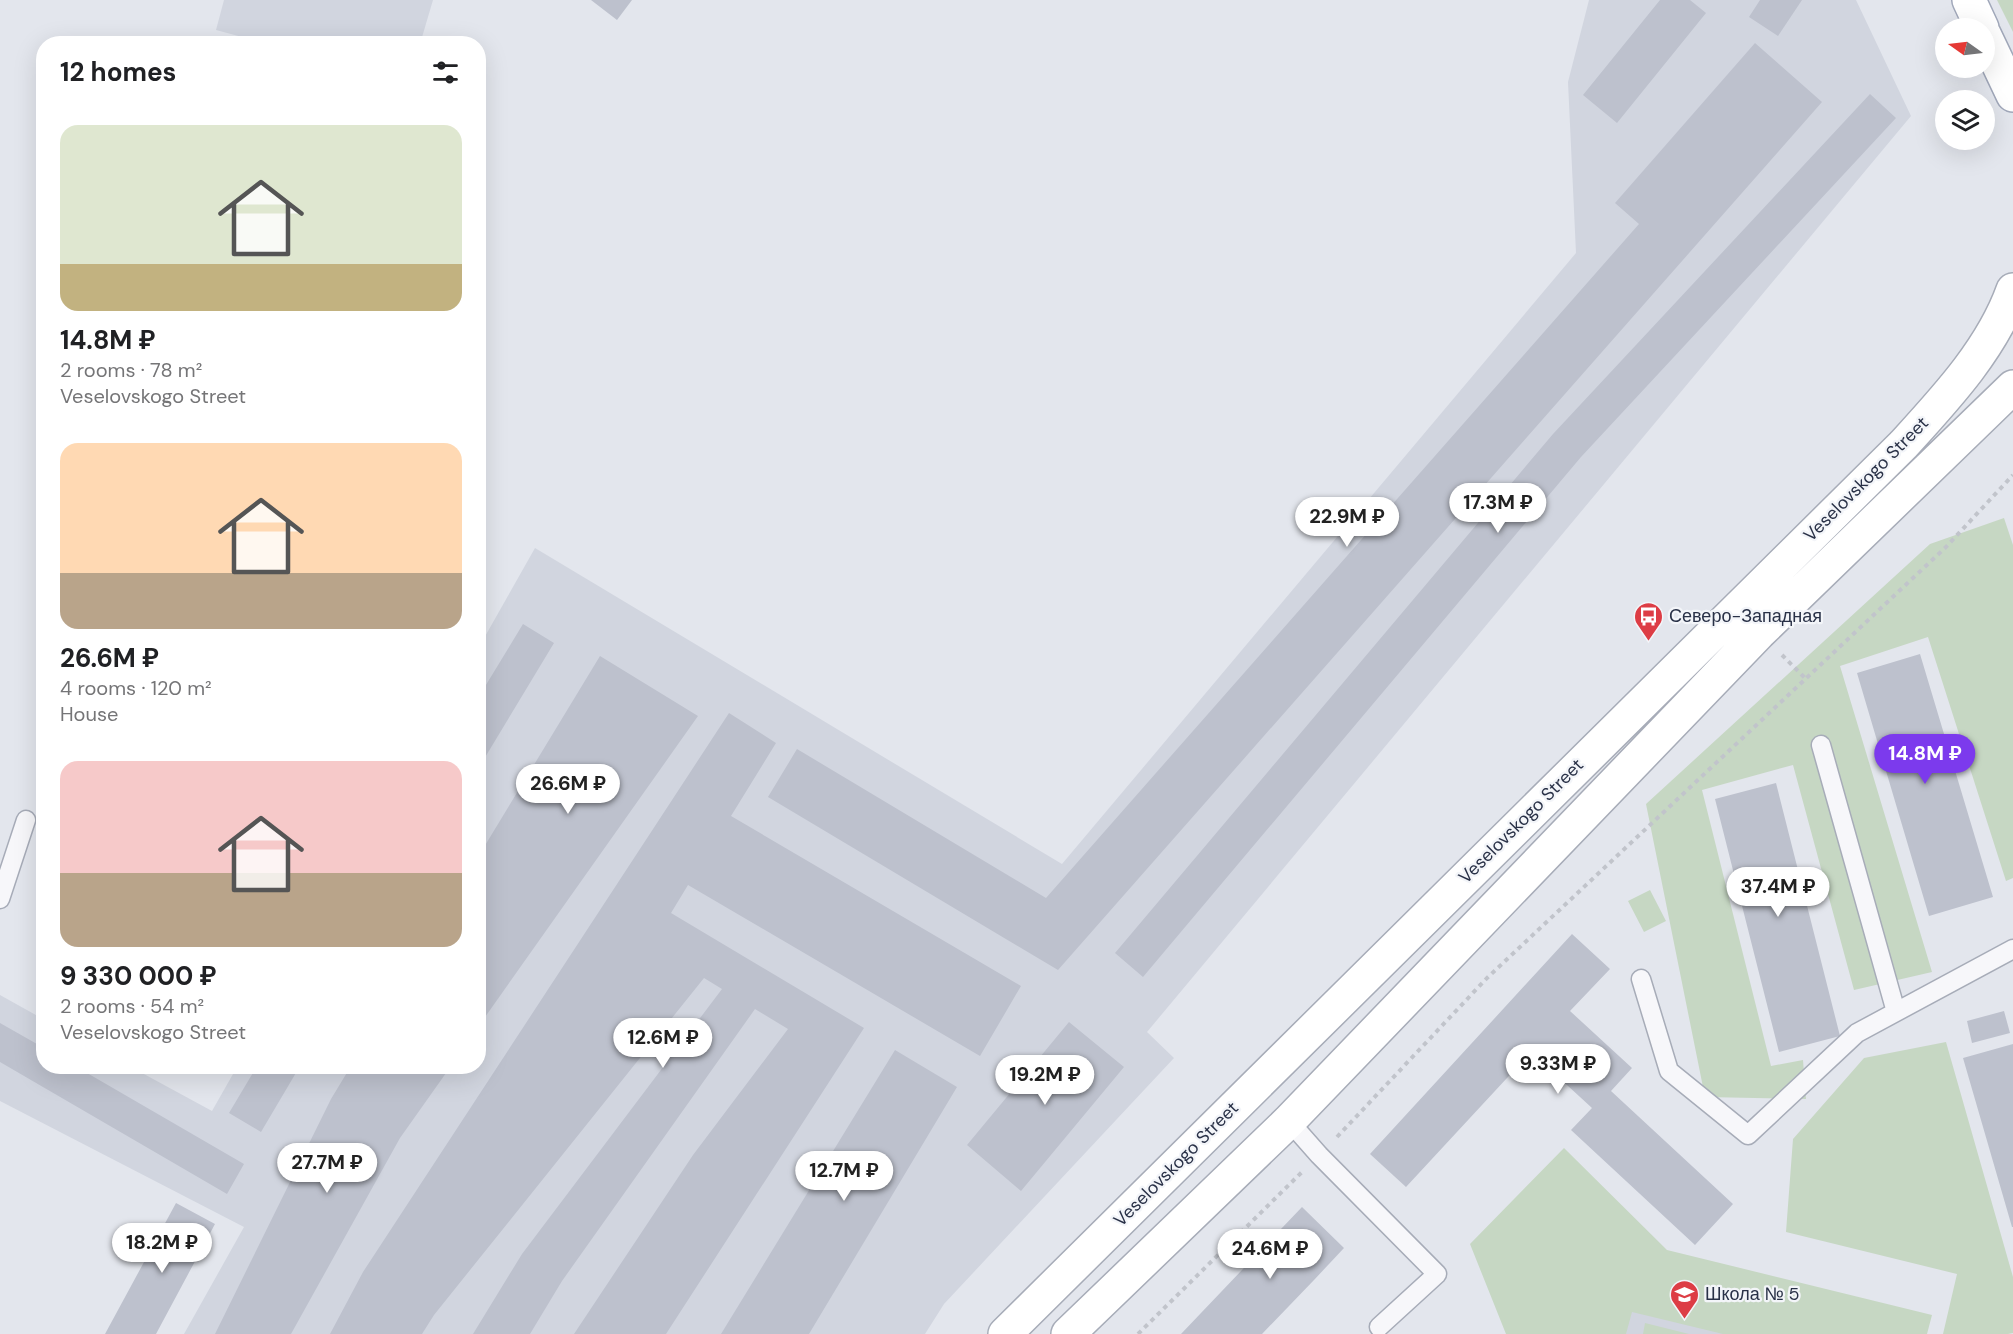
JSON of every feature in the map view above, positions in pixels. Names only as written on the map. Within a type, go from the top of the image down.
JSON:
[{"type":"main road","points":[[1995,57],[2013,95]]},
{"type":"main road","name":"Veselovskogo Street","points":[[1005,1334],[1903,445],[1948,395],[1994,330],[2013,290]]},
{"type":"main road","name":"Veselovskogo Street","points":[[1068,1334],[1289,1120],[1759,633],[2013,387]]},
{"type":"lane","points":[[1821,745],[1896,1012]]},
{"type":"lane","points":[[0,899],[26,820]]},
{"type":"lane","points":[[1641,979],[1669,1071],[1748,1135],[1857,1033],[2013,949]]},
{"type":"lane","points":[[1289,1120],[1318,1155],[1437,1274],[1379,1328]]},
{"type":"path","points":[[1138,1334],[1318,1155],[1487,978],[1946,547],[2013,475]]},
{"type":"shaded area","points":[[224,0],[433,0],[422,36],[238,36],[216,30]]},
{"type":"shaded area","points":[[1589,0],[1856,0],[1911,116],[1147,1032],[1174,1058],[944,1304],[925,1334],[184,1334],[244,1227],[0,1101],[0,995],[36,1015],[36,1074],[144,1074],[212,1111],[233,1074],[486,1074],[486,635],[535,548],[1062,864],[1576,253],[1568,82]]},
{"type":"shaded area","name":"Школа № 5","points":[[1627,1303],[1813,1334],[1583,1334]]},
{"type":"green space","points":[[1997,0],[2013,0],[2013,32]]},
{"type":"green space","points":[[2004,518],[2013,545],[2013,878],[2006,881],[1928,637],[1840,666],[1932,972],[1854,990],[1793,765],[1702,790],[1771,1066],[1803,1060],[1806,1099],[1705,1097],[1646,804],[1930,544]]},
{"type":"green space","points":[[1650,890],[1666,921],[1644,932],[1628,901]]},
{"type":"green space","points":[[1946,1042],[2013,1277],[2013,1333],[1943,1334],[1957,1274],[1786,1232],[1793,1139],[1864,1058]]},
{"type":"green space","points":[[1564,1148],[1667,1250],[1932,1315],[1927,1334],[1723,1334],[1632,1312],[1626,1334],[1506,1334],[1470,1244]]},
{"type":"green space","points":[[1645,1323],[1689,1334],[1643,1334]]},
{"type":"building","points":[[591,0],[632,0],[617,20]]},
{"type":"building","points":[[1660,0],[1690,0],[1706,13],[1617,123],[1583,95]]},
{"type":"building","points":[[1760,0],[1802,0],[1778,36],[1749,17]]},
{"type":"building","points":[[1755,43],[1822,102],[1058,970],[768,797],[797,749],[1046,898],[1639,224],[1615,203]]},
{"type":"building","points":[[1870,94],[1896,118],[1581,457],[1143,977],[1115,953],[1553,434]]},
{"type":"building","points":[[523,624],[554,643],[486,756],[486,685]]},
{"type":"building","points":[[1920,654],[1993,897],[1929,916],[1857,673]]},
{"type":"building","points":[[600,656],[698,716],[486,1016],[486,844]]},
{"type":"building","points":[[729,713],[776,743],[731,816],[1021,986],[980,1056],[688,885],[671,913],[864,1028],[666,1334],[574,1334],[693,1155],[788,1029],[755,1009],[562,1281],[530,1334],[473,1334],[522,1254],[722,989],[704,978],[434,1315],[422,1334],[330,1334],[363,1272]]},
{"type":"building","points":[[1776,783],[1840,1036],[1779,1052],[1715,799]]},
{"type":"building","points":[[1572,934],[1610,969],[1570,1011],[1632,1068],[1611,1091],[1733,1204],[1695,1245],[1571,1130],[1592,1108],[1531,1052],[1406,1187],[1370,1154]]},
{"type":"building","points":[[2004,1011],[2010,1033],[1972,1043],[1967,1021]]},
{"type":"building","points":[[1069,1022],[1124,1067],[1021,1191],[967,1145]]},
{"type":"building","points":[[0,1023],[36,1043],[36,1074],[89,1074],[244,1164],[227,1194],[0,1062]]},
{"type":"building","points":[[2013,1044],[2013,1227],[2012,1227],[1963,1058]]},
{"type":"building","points":[[895,1050],[957,1087],[809,1334],[721,1334]]},
{"type":"building","points":[[252,1074],[295,1074],[261,1132],[229,1113]]},
{"type":"building","points":[[346,1074],[445,1074],[400,1138],[291,1334],[215,1334],[331,1099]]},
{"type":"building","points":[[176,1203],[215,1224],[156,1334],[105,1334]]},
{"type":"building","points":[[1302,1207],[1344,1248],[1314,1280],[1262,1334],[1181,1334]]},
{"type":"place","name":"Северо-Западная","points":[[1648,642]]},
{"type":"place","name":"Школа № 5","points":[[1684,1320]]}]
